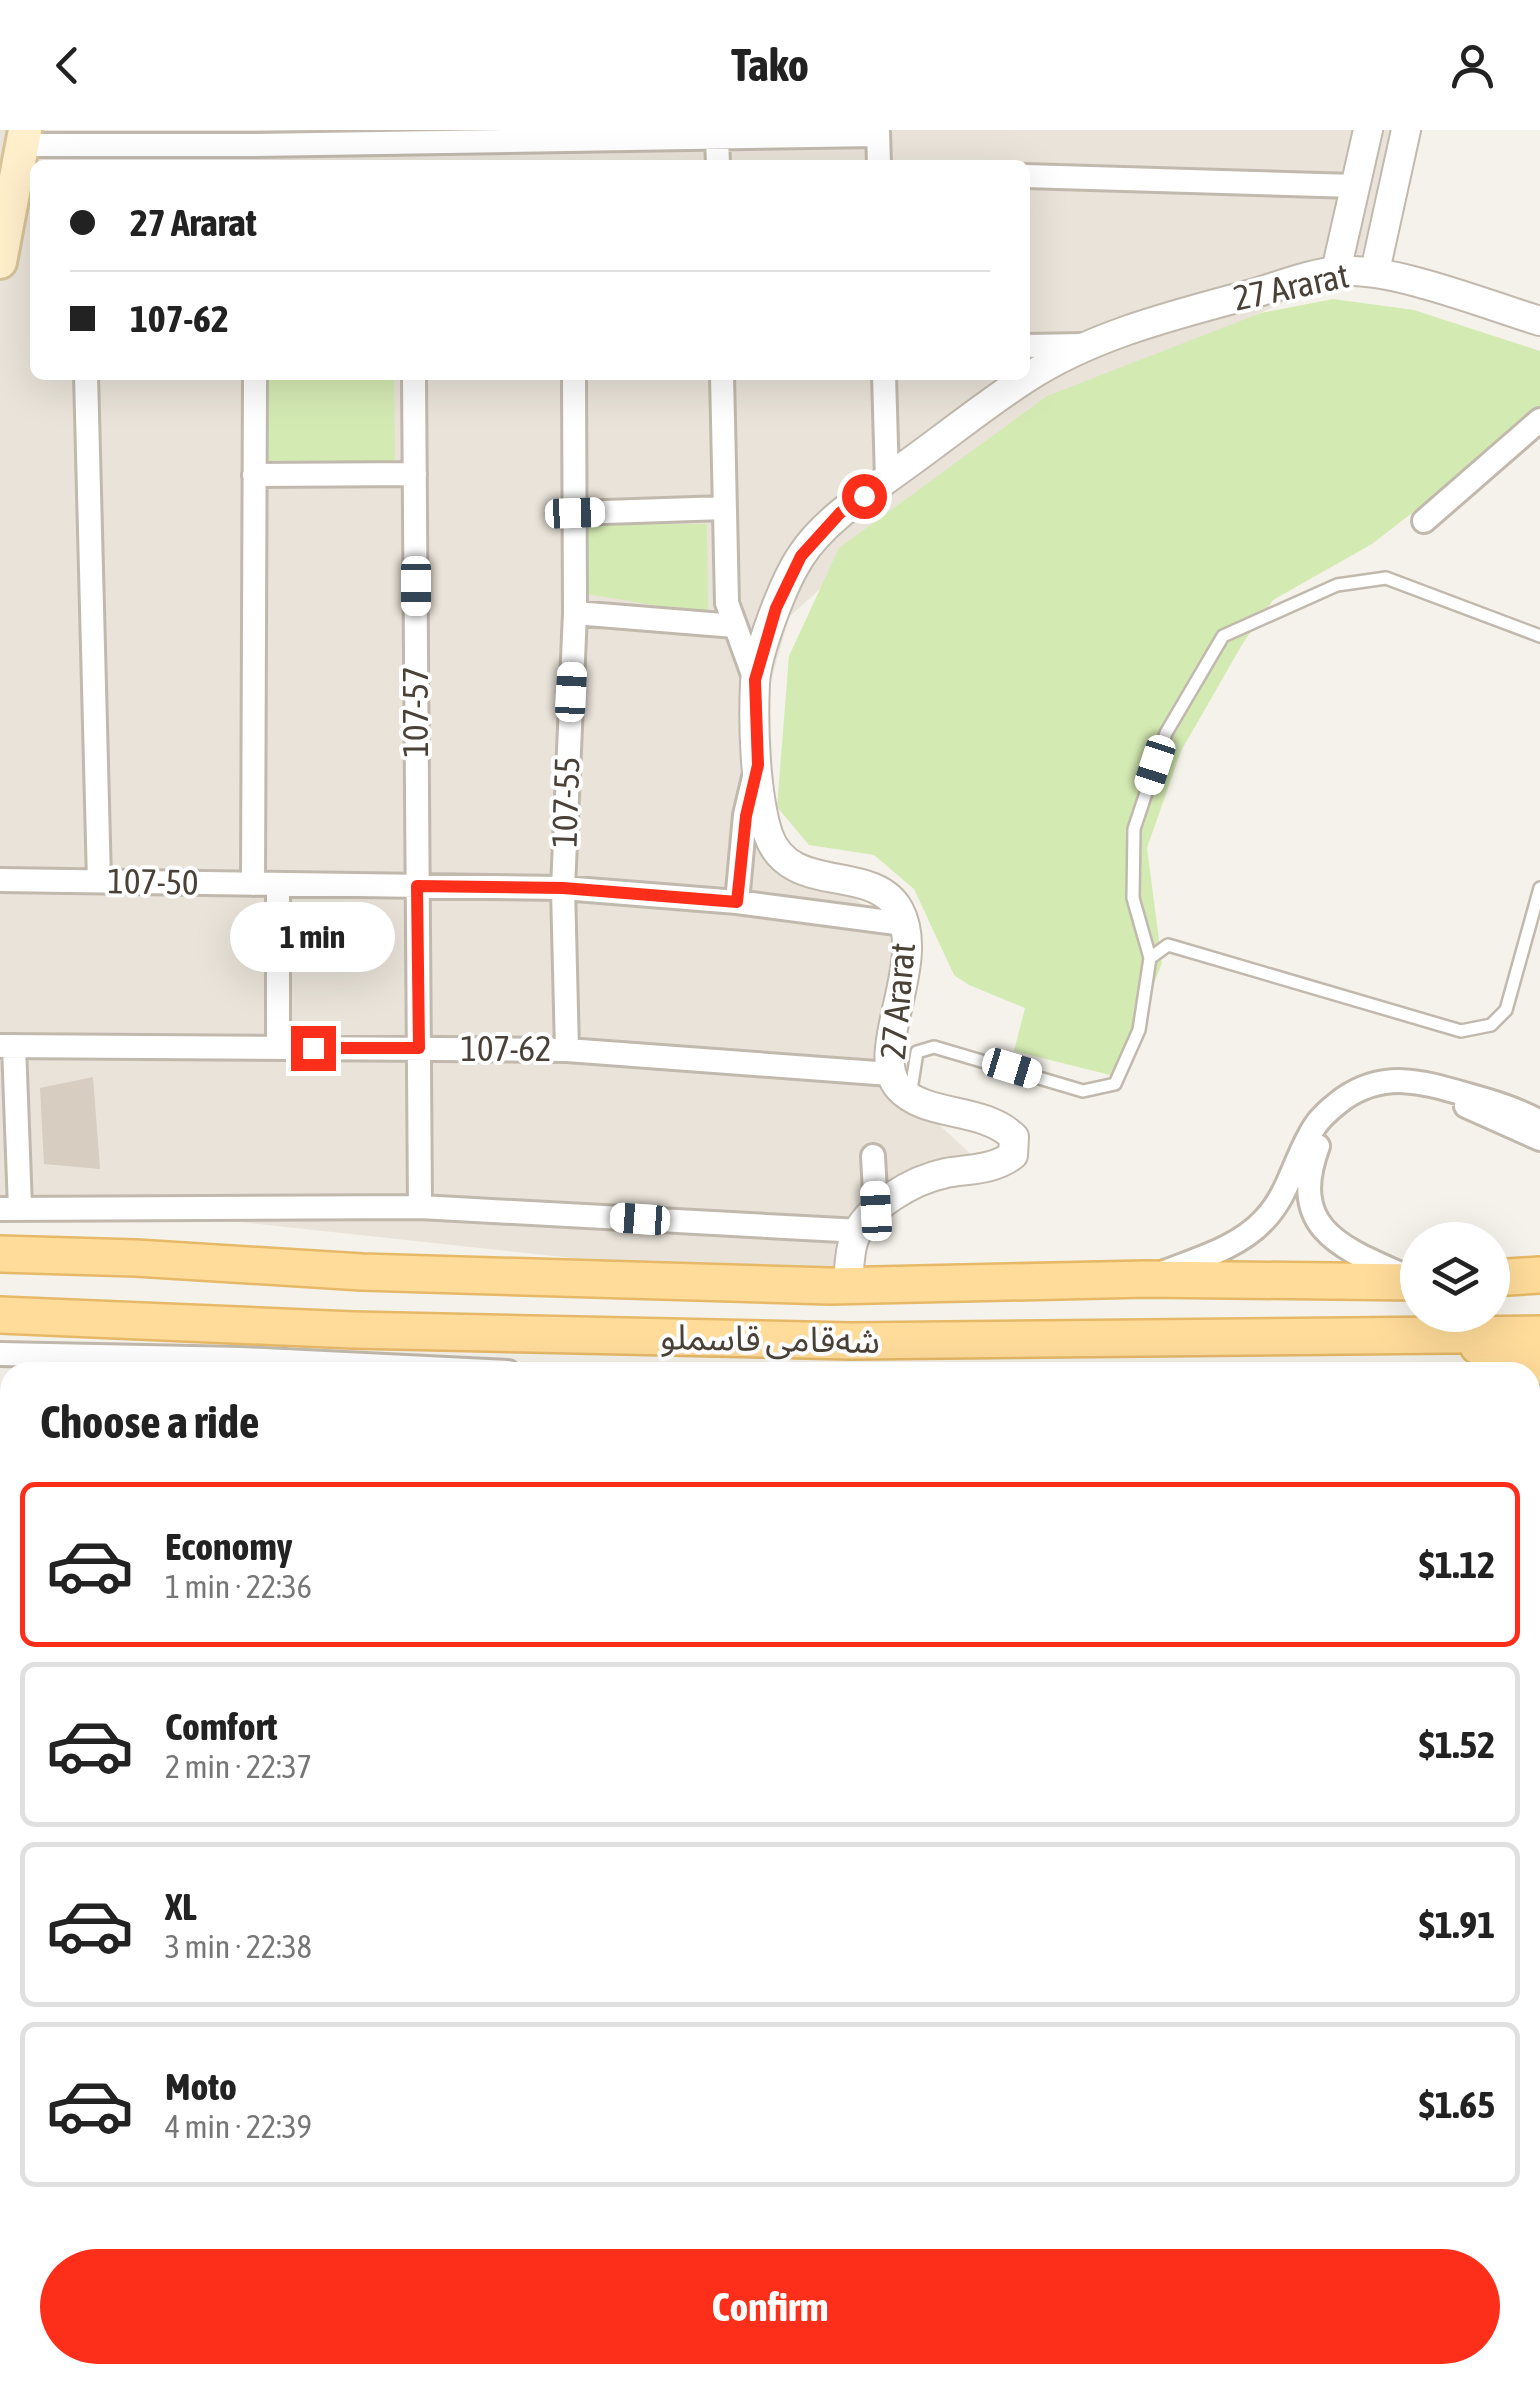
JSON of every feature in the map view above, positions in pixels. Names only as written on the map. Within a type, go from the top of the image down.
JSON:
[{"type":"main road","points":[[0,262],[23,138]]},
{"type":"main road","name":"شەقامی قاسملو","points":[[0,1254],[362,1272],[848,1286],[1146,1280],[1400,1282]]},
{"type":"main road","points":[[90,1318],[96,1294],[95,1258]]},
{"type":"main road","points":[[136,1258],[128,1289],[137,1319]]},
{"type":"main road","points":[[1510,1277],[1540,1275]]},
{"type":"main road","name":"شەقامی قاسملو","points":[[0,1315],[353,1330],[850,1341],[1540,1334]]},
{"type":"main road","points":[[1418,1335],[1506,1351],[1531,1362]]},
{"type":"street","points":[[1336,271],[1368,130]]},
{"type":"street","points":[[1375,271],[1406,130]]},
{"type":"street","points":[[23,138],[81,155],[220,138],[255,155],[404,154],[580,140],[878,133],[879,160]]},
{"type":"street","points":[[717,138],[718,160]]},
{"type":"street","points":[[579,160],[580,140]]},
{"type":"street","points":[[1030,176],[1354,186]]},
{"type":"street","name":"27 Ararat","points":[[1030,377],[1172,315],[1336,271],[1375,271],[1540,321]]},
{"type":"street","points":[[1030,346],[1096,345]]},
{"type":"street","points":[[86,380],[99,881]]},
{"type":"street","points":[[253,884],[254,380]]},
{"type":"street","name":"107-57","points":[[414,380],[420,1207]]},
{"type":"street","name":"107-55","points":[[567,1050],[563,888],[574,613],[574,380]]},
{"type":"street","points":[[722,380],[726,604],[755,680]]},
{"type":"street","points":[[884,380],[887,480]]},
{"type":"street","name":"27 Ararat","points":[[868,1221],[887,1200],[940,1174],[1002,1163],[1012,1154],[1014,1137],[1002,1126],[910,1096],[900,1090],[890,1074],[890,1037],[906,979],[904,924],[898,908],[878,891],[802,872],[779,854],[767,831],[758,765],[755,680],[776,608],[801,556],[840,513],[1024,380]]},
{"type":"street","points":[[1424,521],[1540,420]]},
{"type":"street","points":[[254,474],[415,474]]},
{"type":"street","points":[[575,513],[724,508]]},
{"type":"street","points":[[574,613],[735,626]]},
{"type":"street","points":[[737,902],[746,816],[758,765]]},
{"type":"street","name":"107-50","points":[[0,880],[563,888],[737,902],[904,924]]},
{"type":"street","points":[[278,884],[278,1048]]},
{"type":"street","points":[[7,1046],[10,1209],[420,1207],[868,1221]]},
{"type":"street","name":"107-62","points":[[7,1046],[567,1050],[890,1074]]},
{"type":"street","points":[[1146,1280],[1223,1248],[1262,1222],[1286,1190],[1316,1124],[1366,1086],[1401,1079],[1420,1081],[1508,1107],[1540,1122]]},
{"type":"street","points":[[1400,1274],[1341,1246],[1318,1220],[1310,1198],[1310,1174],[1321,1139],[1337,1118],[1370,1096],[1408,1092],[1466,1106],[1540,1139]]},
{"type":"street","points":[[848,1286],[853,1240],[868,1221],[873,1156]]},
{"type":"street","points":[[0,1354],[161,1362]]},
{"type":"lane","points":[[910,1096],[917,1052],[934,1047],[1083,1090],[1115,1084],[1139,1030],[1150,958],[1133,898],[1134,829],[1166,733],[1223,636],[1336,585],[1386,578],[1540,636]]},
{"type":"lane","points":[[1150,958],[1168,945],[1460,1030],[1491,1026],[1506,1010],[1540,888]]},
{"type":"shaded area","points":[[0,130],[1396,130],[1358,267],[979,446],[789,617],[770,684],[745,815],[896,930],[900,1089],[985,1167],[841,1230],[830,1286],[0,1196]]},
{"type":"green space","points":[[1333,299],[1414,310],[1540,351],[1540,414],[1372,544],[1273,600],[1243,643],[1181,751],[1147,848],[1162,963],[1118,1077],[1014,1051],[1025,1008],[954,975],[914,889],[874,855],[809,845],[777,807],[789,656],[839,548],[1047,396],[1261,313]]},
{"type":"green space","points":[[264,380],[394,380],[395,463],[265,464]]},
{"type":"green space","points":[[583,524],[707,524],[708,614],[580,593]]},
{"type":"building","points":[[93,1077],[100,1169],[44,1164],[40,1088]]},
{"type":"route","points":[[313,1048],[419,1048],[417,886],[563,888],[737,902],[746,816],[758,765],[755,680],[776,608],[801,556],[840,513],[864,496]]}]
